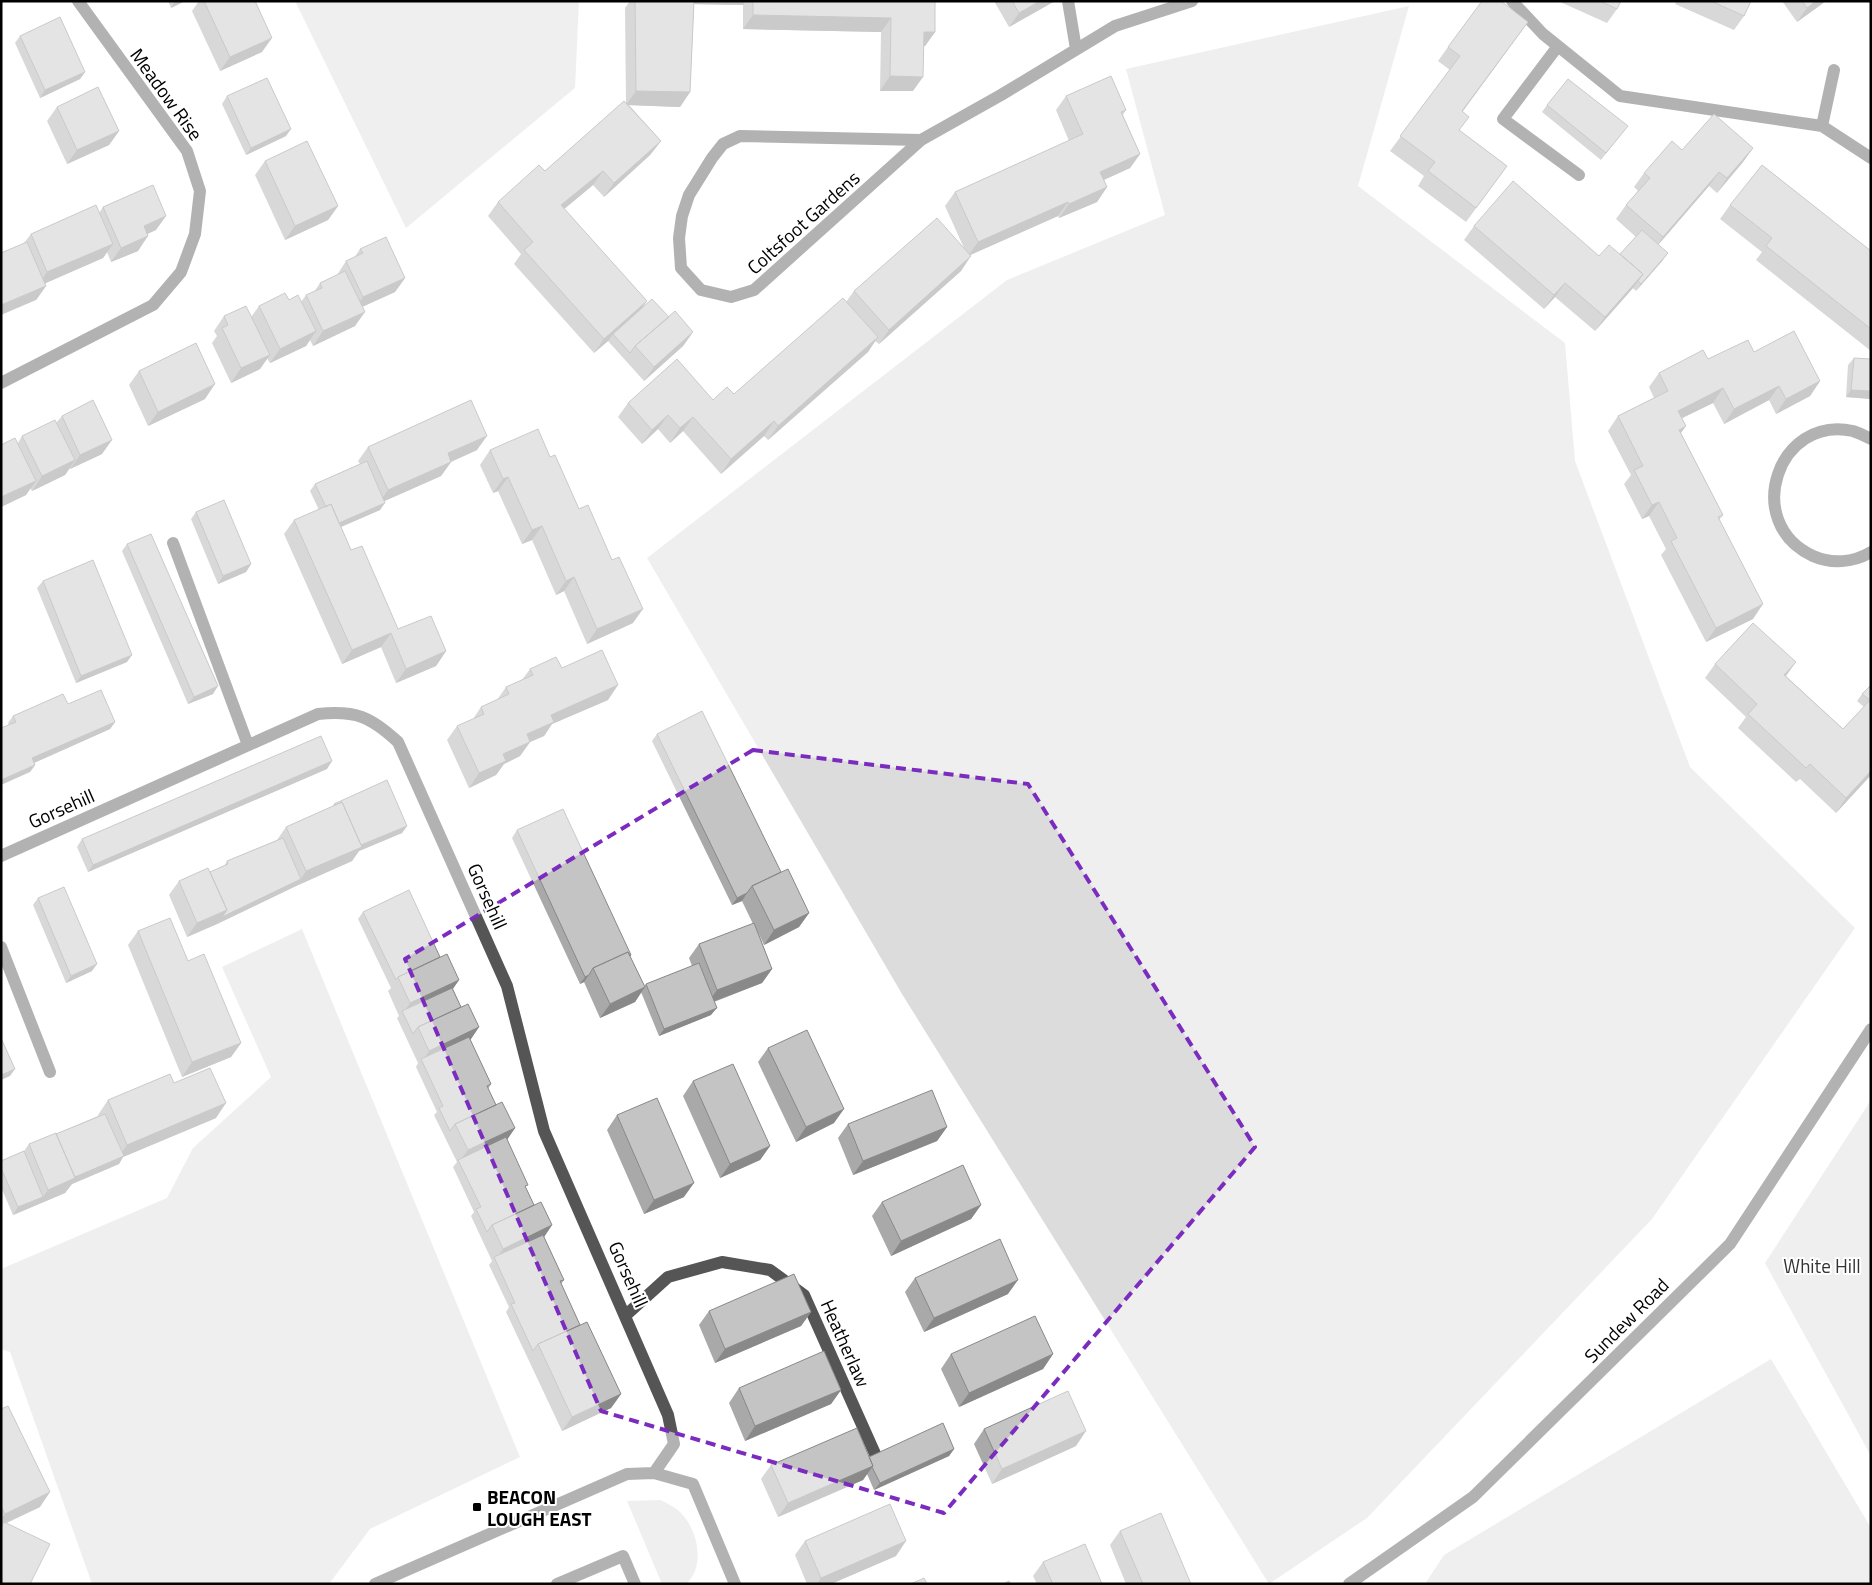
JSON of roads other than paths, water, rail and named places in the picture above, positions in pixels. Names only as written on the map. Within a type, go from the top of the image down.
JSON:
[{"type":"street","name":"Meadow Rise","points":[[1,383],[153,305],[181,272],[195,234],[200,191],[187,151],[78,1]]},
{"type":"street","points":[[1068,1],[1076,50]]},
{"type":"street","name":"Coltsfoot Gardens","points":[[921,140],[740,136],[724,144],[712,158],[687,202],[679,238],[681,268],[700,290],[731,297],[754,290],[921,140],[1115,26],[1192,1]]},
{"type":"street","points":[[1512,1],[1543,34],[1620,96],[1822,126],[1871,158]]},
{"type":"street","points":[[1558,46],[1503,119],[1579,175]]},
{"type":"street","points":[[1822,126],[1834,70]]},
{"type":"street","points":[[1871,439],[1853,431],[1832,430],[1810,437],[1794,447],[1780,465],[1772,496],[1777,519],[1785,534],[1801,550],[1822,560],[1840,562],[1862,558],[1871,552]]},
{"type":"street","points":[[173,543],[248,745]]},
{"type":"street","name":"Gorsehill","points":[[1,856],[318,714],[340,712],[361,715],[378,724],[398,742],[507,986],[544,1131],[626,1315],[668,1415],[674,1444],[654,1473]]},
{"type":"street","points":[[1,947],[50,1072]]},
{"type":"street","name":"Sundew Road","points":[[1349,1584],[1473,1497],[1730,1244],[1871,1029]]},
{"type":"street","name":"Heatherlaw","points":[[626,1315],[668,1277],[722,1262],[770,1270],[804,1295],[876,1456]]},
{"type":"street","points":[[375,1584],[394,1580],[627,1474],[654,1473],[693,1484],[735,1584]]},
{"type":"street","points":[[557,1584],[623,1556],[635,1584]]},
{"type":"place","name":"BEACON LOUGH EAST","points":[[477,1507]]},
{"type":"park label","name":"White Hill","points":[[1822,1265]]}]
